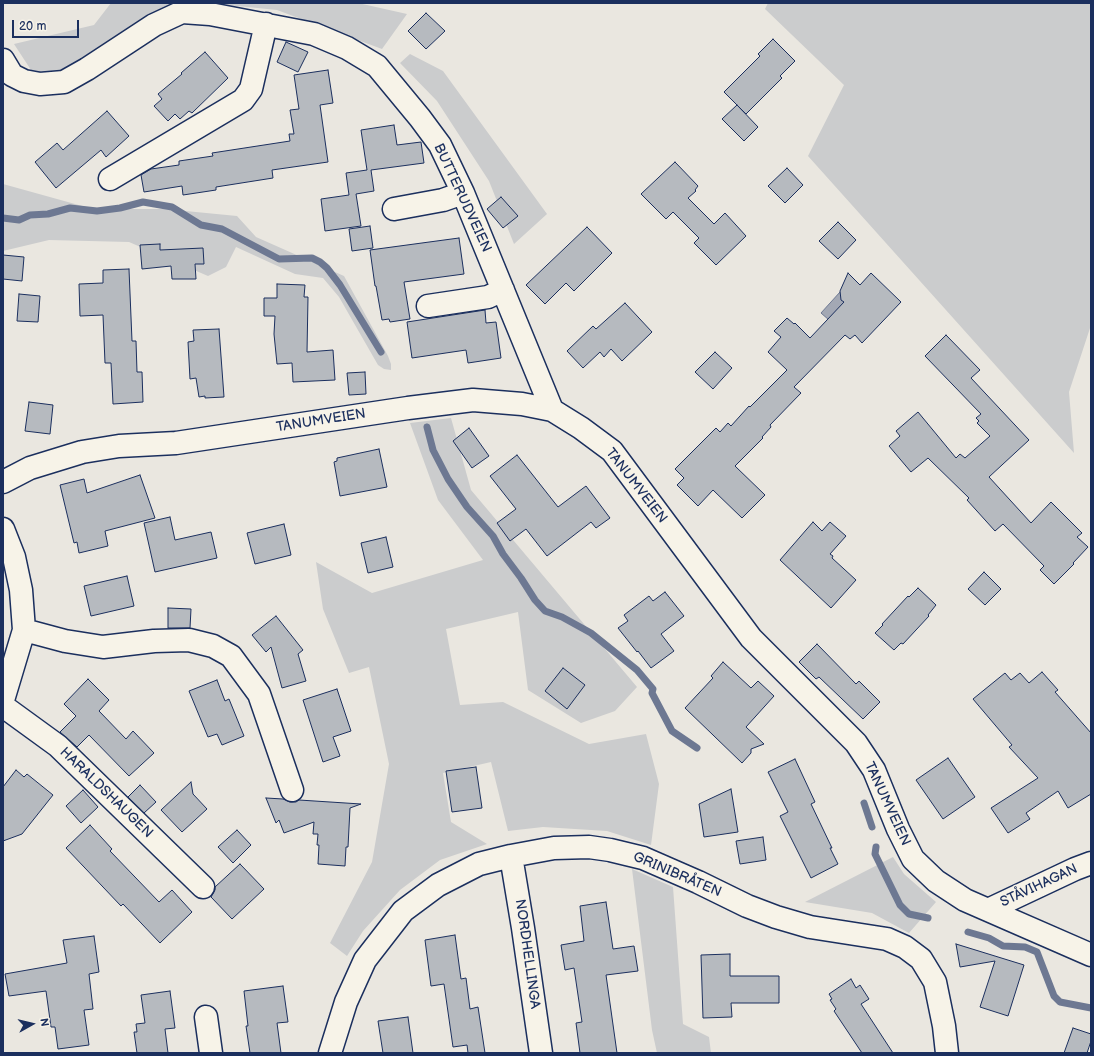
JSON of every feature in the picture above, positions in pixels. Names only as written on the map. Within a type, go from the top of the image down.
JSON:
[{"type":"street","name":"BUTTERUDVEIEN","points":[[3,60],[12,74],[24,81],[40,84],[64,82],[87,69],[154,25],[182,12],[210,14],[314,34],[347,48],[377,66],[440,145],[463,193],[552,410]]},
{"type":"street","points":[[110,179],[243,100],[251,89],[266,24]]},
{"type":"street","points":[[394,209],[443,200],[463,193]]},
{"type":"street","points":[[428,306],[488,297],[503,290]]},
{"type":"street","name":"TANUMVEIEN","points":[[3,482],[30,468],[82,452],[119,446],[176,443],[408,408],[473,400],[522,404],[552,410],[581,428],[612,452],[751,638],[856,744],[874,770],[898,829],[913,859],[936,881],[965,900],[1091,955]]},
{"type":"street","points":[[3,529],[14,557],[21,590],[24,630],[3,700]]},
{"type":"street","points":[[24,630],[65,641],[103,648],[154,641],[189,640],[213,646],[231,656],[259,694],[292,790]]},
{"type":"street","name":"HARALDSHAUGEN","points":[[3,706],[58,746],[203,887]]},
{"type":"street","name":"GRINIBRÅTEN","points":[[330,1053],[346,1002],[366,960],[403,911],[438,885],[479,864],[554,848],[589,847],[610,850],[643,858],[698,882],[747,906],[776,917],[810,927],[887,939],[906,947],[921,959],[935,982],[944,1026],[947,1053]]},
{"type":"street","name":"NORDHELLINGA","points":[[511,856],[541,1053]]},
{"type":"street","name":"STÅVIHAGAN","points":[[988,910],[1091,863]]},
{"type":"street","points":[[206,1017],[211,1053]]},
{"type":"shaded area","points":[[111,3],[188,3],[92,60],[51,73],[31,70],[14,44],[94,25]]},
{"type":"shaded area","points":[[208,3],[358,3],[407,14],[382,49],[277,10]]},
{"type":"shaded area","points":[[768,3],[1091,3],[1091,325],[1069,392],[1074,453],[808,156],[844,85],[765,9]]},
{"type":"shaded area","points":[[410,54],[443,71],[547,214],[514,244],[489,181],[437,101],[400,63]]},
{"type":"shaded area","points":[[3,184],[93,209],[165,209],[237,216],[256,237],[344,276],[388,356],[391,364],[391,370],[384,369],[378,365],[339,297],[323,278],[295,274],[236,247],[226,267],[208,276],[129,242],[49,240],[3,251]]},
{"type":"shaded area","points":[[850,281],[837,327],[821,313]]},
{"type":"shaded area","points":[[451,418],[471,490],[637,687],[615,711],[581,723],[528,690],[518,612],[446,629],[460,705],[503,702],[589,744],[646,734],[659,784],[651,845],[607,831],[543,827],[508,831],[491,762],[443,773],[451,822],[487,844],[440,860],[400,890],[363,931],[347,956],[330,943],[372,862],[389,764],[369,667],[349,673],[323,609],[316,562],[372,593],[483,560],[438,500],[410,423]]},
{"type":"shaded area","points":[[893,857],[904,874],[936,902],[909,933],[872,913],[805,902]]},
{"type":"shaded area","points":[[632,869],[673,887],[683,1024],[709,1037],[711,1053],[657,1053],[652,1030]]},
{"type":"building","points":[[426,13],[445,31],[426,49],[408,31]]},
{"type":"building","points":[[773,39],[795,61],[780,76],[782,78],[746,114],[724,92],[760,56],[758,54]]},
{"type":"building","points":[[286,42],[308,52],[298,72],[277,62]]},
{"type":"building","points":[[205,52],[228,78],[192,113],[189,111],[180,119],[175,114],[168,121],[154,106],[162,99],[158,94]]},
{"type":"building","points":[[328,70],[333,103],[320,105],[328,162],[272,170],[273,178],[216,187],[216,190],[183,195],[182,186],[144,192],[141,175],[151,169],[179,165],[179,161],[213,156],[212,153],[290,141],[289,134],[294,134],[290,110],[299,109],[294,75]]},
{"type":"building","points":[[737,105],[758,127],[744,141],[722,119]]},
{"type":"building","points":[[107,111],[129,136],[106,157],[101,150],[56,188],[35,162],[57,143],[63,150]]},
{"type":"building","points":[[394,125],[397,145],[421,142],[424,163],[371,170],[374,191],[356,194],[361,226],[325,231],[321,199],[349,195],[346,173],[367,170],[361,130]]},
{"type":"building","points":[[675,162],[698,186],[695,190],[696,191],[688,198],[714,224],[725,213],[746,236],[716,265],[694,243],[699,238],[673,212],[666,219],[641,194]]},
{"type":"building","points":[[787,168],[803,185],[785,203],[768,186]]},
{"type":"building","points":[[501,197],[518,216],[503,228],[487,209]]},
{"type":"building","points":[[838,222],[856,240],[838,259],[819,241]]},
{"type":"building","points":[[370,226],[373,248],[352,251],[349,229]]},
{"type":"building","points":[[587,227],[612,253],[574,291],[566,283],[545,304],[526,285]]},
{"type":"building","points":[[459,238],[464,274],[404,282],[410,319],[390,322],[389,319],[382,320],[370,250]]},
{"type":"building","points":[[160,244],[160,250],[203,248],[204,264],[195,264],[196,279],[172,279],[171,266],[142,269],[140,245]]},
{"type":"building","points":[[3,255],[24,257],[22,281],[3,279]]},
{"type":"building","points":[[129,269],[132,341],[136,341],[137,372],[142,372],[143,402],[113,404],[111,363],[105,363],[103,315],[80,316],[79,284],[103,283],[103,270]]},
{"type":"building","points":[[848,273],[860,285],[871,273],[901,302],[862,343],[855,335],[850,339],[845,335],[794,387],[801,393],[770,425],[771,427],[762,437],[763,438],[735,466],[765,495],[742,518],[713,490],[698,506],[677,485],[684,478],[675,469],[716,428],[720,432],[728,423],[731,426],[749,406],[750,407],[787,370],[768,352],[781,337],[774,331],[787,318],[794,324],[795,323],[810,338],[844,302],[841,300],[840,291]]},
{"type":"building","points":[[277,284],[305,285],[304,297],[308,297],[307,352],[333,350],[335,380],[293,382],[292,363],[277,364],[274,334],[275,316],[264,316],[264,298],[277,298]]},
{"type":"building","points":[[19,294],[40,296],[38,322],[17,321]]},
{"type":"building","points":[[625,303],[652,332],[622,361],[611,349],[604,357],[600,352],[583,368],[567,351],[593,326],[596,329]]},
{"type":"building","points":[[485,310],[486,323],[496,322],[501,358],[468,363],[466,350],[412,358],[407,322]]},
{"type":"building","points":[[219,329],[224,397],[199,397],[196,378],[190,379],[188,342],[194,341],[193,330]]},
{"type":"building","points":[[946,335],[980,370],[971,378],[1029,440],[989,477],[1031,523],[1051,502],[1082,533],[1077,537],[1088,547],[1054,584],[1040,570],[1044,566],[1003,524],[995,531],[967,500],[969,498],[928,458],[911,472],[889,446],[900,436],[896,431],[918,412],[956,458],[960,454],[965,458],[990,436],[977,423],[979,421],[976,418],[981,414],[925,356]]},
{"type":"building","points":[[715,352],[732,368],[713,389],[695,372]]},
{"type":"building","points":[[365,372],[366,394],[349,395],[347,373]]},
{"type":"building","points":[[29,402],[53,405],[50,434],[25,431]]},
{"type":"building","points":[[469,428],[489,456],[472,468],[453,441]]},
{"type":"building","points":[[379,449],[387,487],[340,496],[334,462],[337,461],[337,458]]},
{"type":"building","points":[[517,455],[558,507],[586,486],[610,518],[596,528],[591,522],[547,556],[526,529],[510,541],[497,523],[516,509],[490,476]]},
{"type":"building","points":[[140,475],[155,518],[105,531],[108,546],[79,553],[77,542],[74,543],[60,485],[84,479],[87,493]]},
{"type":"building","points":[[170,517],[175,540],[211,532],[217,558],[155,572],[144,523]]},
{"type":"building","points":[[813,522],[822,531],[830,522],[846,536],[830,554],[833,556],[832,558],[856,580],[831,608],[780,560]]},
{"type":"building","points":[[284,524],[291,555],[255,564],[247,533]]},
{"type":"building","points":[[386,537],[393,567],[368,573],[361,543]]},
{"type":"building","points":[[984,572],[1001,589],[985,605],[968,589]]},
{"type":"building","points":[[127,576],[134,606],[91,616],[84,586]]},
{"type":"building","points":[[918,588],[936,605],[928,615],[929,616],[903,644],[901,643],[894,650],[875,633],[908,596],[909,597]]},
{"type":"building","points":[[665,592],[684,616],[661,634],[674,651],[651,668],[618,628],[628,621],[624,615],[649,596],[653,601]]},
{"type":"building","points":[[168,608],[191,609],[190,628],[168,628]]},
{"type":"building","points":[[276,616],[303,650],[298,654],[306,681],[282,688],[271,647],[266,652],[252,635]]},
{"type":"building","points":[[817,644],[856,684],[859,681],[880,702],[863,719],[819,677],[816,679],[799,662]]},
{"type":"building","points":[[723,662],[751,688],[758,681],[774,696],[746,727],[764,744],[751,749],[751,753],[742,763],[685,708],[713,678],[711,676]]},
{"type":"building","points":[[563,668],[585,685],[567,709],[545,691]]},
{"type":"building","points":[[1042,672],[1058,690],[1055,692],[1091,733],[1091,794],[1068,808],[1058,791],[1026,813],[1030,819],[1008,833],[991,808],[1038,778],[1009,747],[1012,745],[973,699],[1005,673],[1011,680],[1020,673],[1029,683]]},
{"type":"building","points":[[88,679],[109,700],[99,711],[126,739],[133,731],[154,753],[129,776],[89,735],[77,747],[60,732],[76,716],[64,704]]},
{"type":"building","points":[[217,680],[225,701],[229,699],[244,736],[222,745],[217,734],[208,737],[189,691]]},
{"type":"building","points":[[337,689],[351,731],[333,737],[340,756],[323,762],[303,700]]},
{"type":"building","points":[[948,758],[975,797],[943,819],[916,780]]},
{"type":"building","points":[[795,759],[815,802],[811,804],[838,864],[811,878],[780,816],[788,812],[768,772]]},
{"type":"building","points":[[476,767],[482,808],[452,812],[446,771]]},
{"type":"building","points":[[16,770],[24,777],[27,774],[53,795],[22,834],[3,841],[3,787]]},
{"type":"building","points":[[191,782],[193,794],[207,809],[182,832],[161,810]]},
{"type":"building","points":[[140,785],[156,802],[144,813],[128,797]]},
{"type":"building","points":[[731,789],[738,832],[704,837],[699,804]]},
{"type":"building","points":[[83,790],[98,807],[81,823],[66,806]]},
{"type":"building","points":[[266,798],[283,799],[290,802],[296,802],[299,800],[361,804],[350,808],[348,847],[346,847],[345,866],[318,864],[318,834],[313,834],[314,822],[284,833],[279,820],[276,823]]},
{"type":"building","points":[[90,825],[112,849],[110,851],[159,902],[172,890],[192,912],[160,943],[123,904],[121,906],[66,848]]},
{"type":"building","points":[[237,830],[251,845],[233,863],[218,847]]},
{"type":"building","points":[[763,837],[766,860],[740,864],[736,841]]},
{"type":"building","points":[[240,864],[264,889],[232,919],[211,897],[215,887]]},
{"type":"building","points":[[606,902],[613,949],[634,946],[638,971],[606,975],[617,1053],[580,1053],[576,1023],[582,1022],[574,968],[565,970],[561,945],[584,941],[580,906]]},
{"type":"building","points":[[455,935],[461,979],[466,978],[470,1009],[478,1007],[485,1053],[468,1053],[467,1045],[453,1047],[444,984],[431,986],[425,940]]},
{"type":"building","points":[[94,936],[99,972],[89,974],[93,1009],[84,1010],[89,1045],[58,1049],[55,1027],[51,1027],[46,991],[9,996],[5,974],[67,963],[63,940]]},
{"type":"building","points":[[956,944],[1024,965],[1008,1016],[980,1007],[995,961],[960,967]]},
{"type":"building","points":[[730,954],[730,976],[779,976],[779,1003],[731,1003],[732,1017],[703,1018],[701,955]]},
{"type":"building","points":[[851,979],[856,988],[860,985],[869,999],[861,1004],[893,1053],[862,1053],[834,1011],[836,1009],[830,1000],[832,999],[829,994]]},
{"type":"building","points":[[283,986],[288,1022],[277,1023],[281,1053],[250,1053],[246,1026],[248,1026],[244,991]]},
{"type":"building","points":[[170,991],[175,1028],[165,1029],[168,1053],[137,1053],[134,1032],[137,1032],[136,1024],[145,1023],[141,995]]},
{"type":"building","points":[[408,1017],[413,1053],[383,1053],[378,1021]]},
{"type":"building","points":[[1073,1028],[1091,1034],[1091,1041],[1087,1053],[1064,1053]]},
{"type":"waterway","points":[[3,218],[19,220],[30,215],[48,214],[70,208],[97,211],[120,208],[143,202],[172,207],[201,225],[222,229],[279,259],[312,258],[320,262],[327,268],[340,285],[381,352]]},
{"type":"waterway","points":[[427,427],[433,450],[448,479],[467,507],[493,536],[503,554],[535,600],[545,611],[562,617],[591,633],[637,670],[653,689],[652,693],[672,731],[697,748]]},
{"type":"waterway","points":[[864,803],[872,827]]},
{"type":"waterway","points":[[876,847],[875,854],[900,905],[909,914],[928,918]]},
{"type":"waterway","points":[[968,932],[989,938],[1003,946],[1025,947],[1037,952],[1054,996],[1060,1002],[1091,1008]]}]
